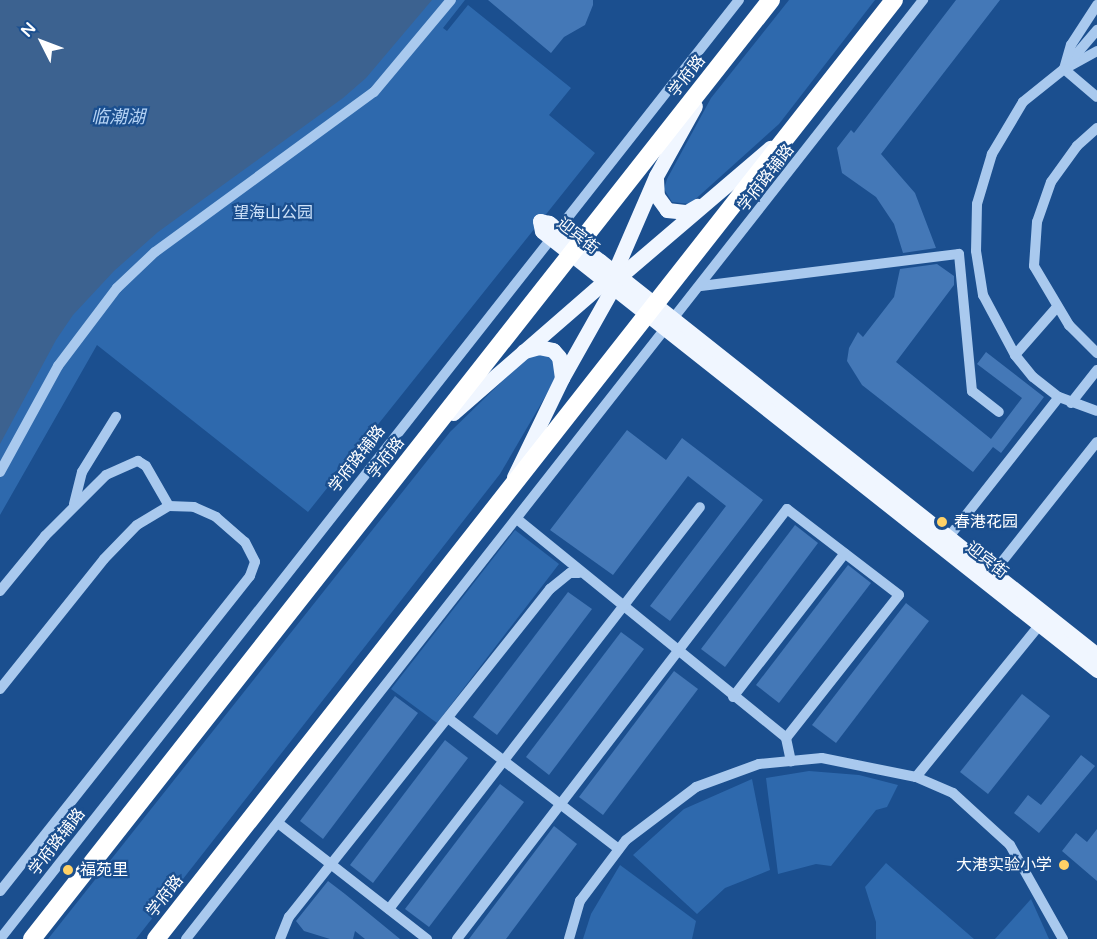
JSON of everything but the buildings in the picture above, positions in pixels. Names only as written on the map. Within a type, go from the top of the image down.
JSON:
[{"type":"highway","name":"学府路","points":[[32,939],[771,0]]},
{"type":"highway","name":"学府路","points":[[156,939],[894,0]]},
{"type":"main road","points":[[510,488],[538,421],[613,279],[656,176],[712,74]]},
{"type":"main road","points":[[429,435],[519,353],[613,279],[791,131]]},
{"type":"main road","points":[[656,176],[657,196],[667,210],[676,213],[687,212],[717,194]]},
{"type":"main road","name":"迎宾街","points":[[556,235],[1043,620],[1097,655]]},
{"type":"main road","name":"迎宾街","points":[[670,325],[993,573],[1097,670]]},
{"type":"main road","points":[[519,353],[539,347],[553,350],[559,357],[562,378]]},
{"type":"street","points":[[0,472],[57,366],[117,288],[155,252],[374,92],[450,0]]},
{"type":"street","name":"学府路辅路","points":[[0,939],[739,0]]},
{"type":"street","name":"学府路辅路","points":[[186,939],[670,325],[922,0]]},
{"type":"street","points":[[1064,69],[1071,45],[1097,5]]},
{"type":"street","points":[[1064,69],[1097,30]]},
{"type":"street","points":[[1097,51],[1064,69],[1023,102],[992,154],[977,204],[976,251],[983,295],[1015,356],[1033,377],[1059,397],[1097,411]]},
{"type":"street","points":[[1064,69],[1097,97]]},
{"type":"street","points":[[1097,128],[1077,146],[1051,182],[1037,222],[1034,266],[1057,307],[1097,353]]},
{"type":"street","points":[[701,285],[958,254],[972,392],[999,412]]},
{"type":"street","points":[[1015,356],[1057,307]]},
{"type":"street","points":[[1071,403],[1097,370]]},
{"type":"street","points":[[948,538],[1059,397]]},
{"type":"street","points":[[74,505],[82,472],[116,417]]},
{"type":"street","points":[[993,573],[1097,442]]},
{"type":"street","points":[[0,591],[74,505],[106,475],[138,461],[146,466],[169,506]]},
{"type":"street","points":[[0,689],[104,559],[137,525],[169,506],[194,507],[216,517],[238,536],[255,562],[250,576],[0,891]]},
{"type":"street","points":[[389,909],[700,507]]},
{"type":"street","points":[[457,939],[788,509],[899,595],[786,738]]},
{"type":"street","points":[[517,519],[571,562],[579,573],[623,609],[786,738],[791,761]]},
{"type":"street","points":[[733,697],[845,553]]},
{"type":"street","points":[[282,939],[289,917],[550,589],[570,573],[579,573]]},
{"type":"street","points":[[916,777],[1043,620]]},
{"type":"street","points":[[448,718],[619,849]]},
{"type":"street","points":[[569,939],[580,901],[619,849],[696,787],[759,764],[822,758],[916,777],[953,793],[1010,845],[1063,939]]},
{"type":"street","points":[[278,823],[427,939]]},
{"type":"green space","name":"望海山公园","points":[[0,0],[465,0],[443,28],[447,31],[468,5],[571,88],[549,115],[595,153],[308,512],[97,345],[0,515]]},
{"type":"green space","points":[[789,0],[875,0],[779,124],[690,204],[672,202],[664,189],[667,179],[711,98]]},
{"type":"green space","points":[[542,351],[557,361],[555,380],[500,474],[136,939],[48,939],[450,432],[529,355]]},
{"type":"green space","points":[[515,530],[559,564],[437,723],[391,689]]},
{"type":"green space","points":[[809,771],[859,775],[898,785],[887,807],[876,810],[831,866],[816,864],[778,874],[766,778]]},
{"type":"green space","points":[[752,779],[770,870],[725,888],[697,914],[633,855],[684,809]]},
{"type":"green space","points":[[886,863],[974,939],[876,939],[876,922],[865,887]]},
{"type":"green space","points":[[620,865],[696,921],[692,939],[583,939],[591,914]]},
{"type":"green space","points":[[1031,899],[1049,939],[995,939]]},
{"type":"water","name":"临潮湖","points":[[0,0],[432,0],[366,78],[343,98],[158,232],[114,271],[73,315],[56,340],[0,444]]},
{"type":"place","name":"春港花园","points":[[942,522]]},
{"type":"place","name":"大港实验小学","points":[[1064,865]]},
{"type":"place","name":"福苑里","points":[[68,870]]}]
